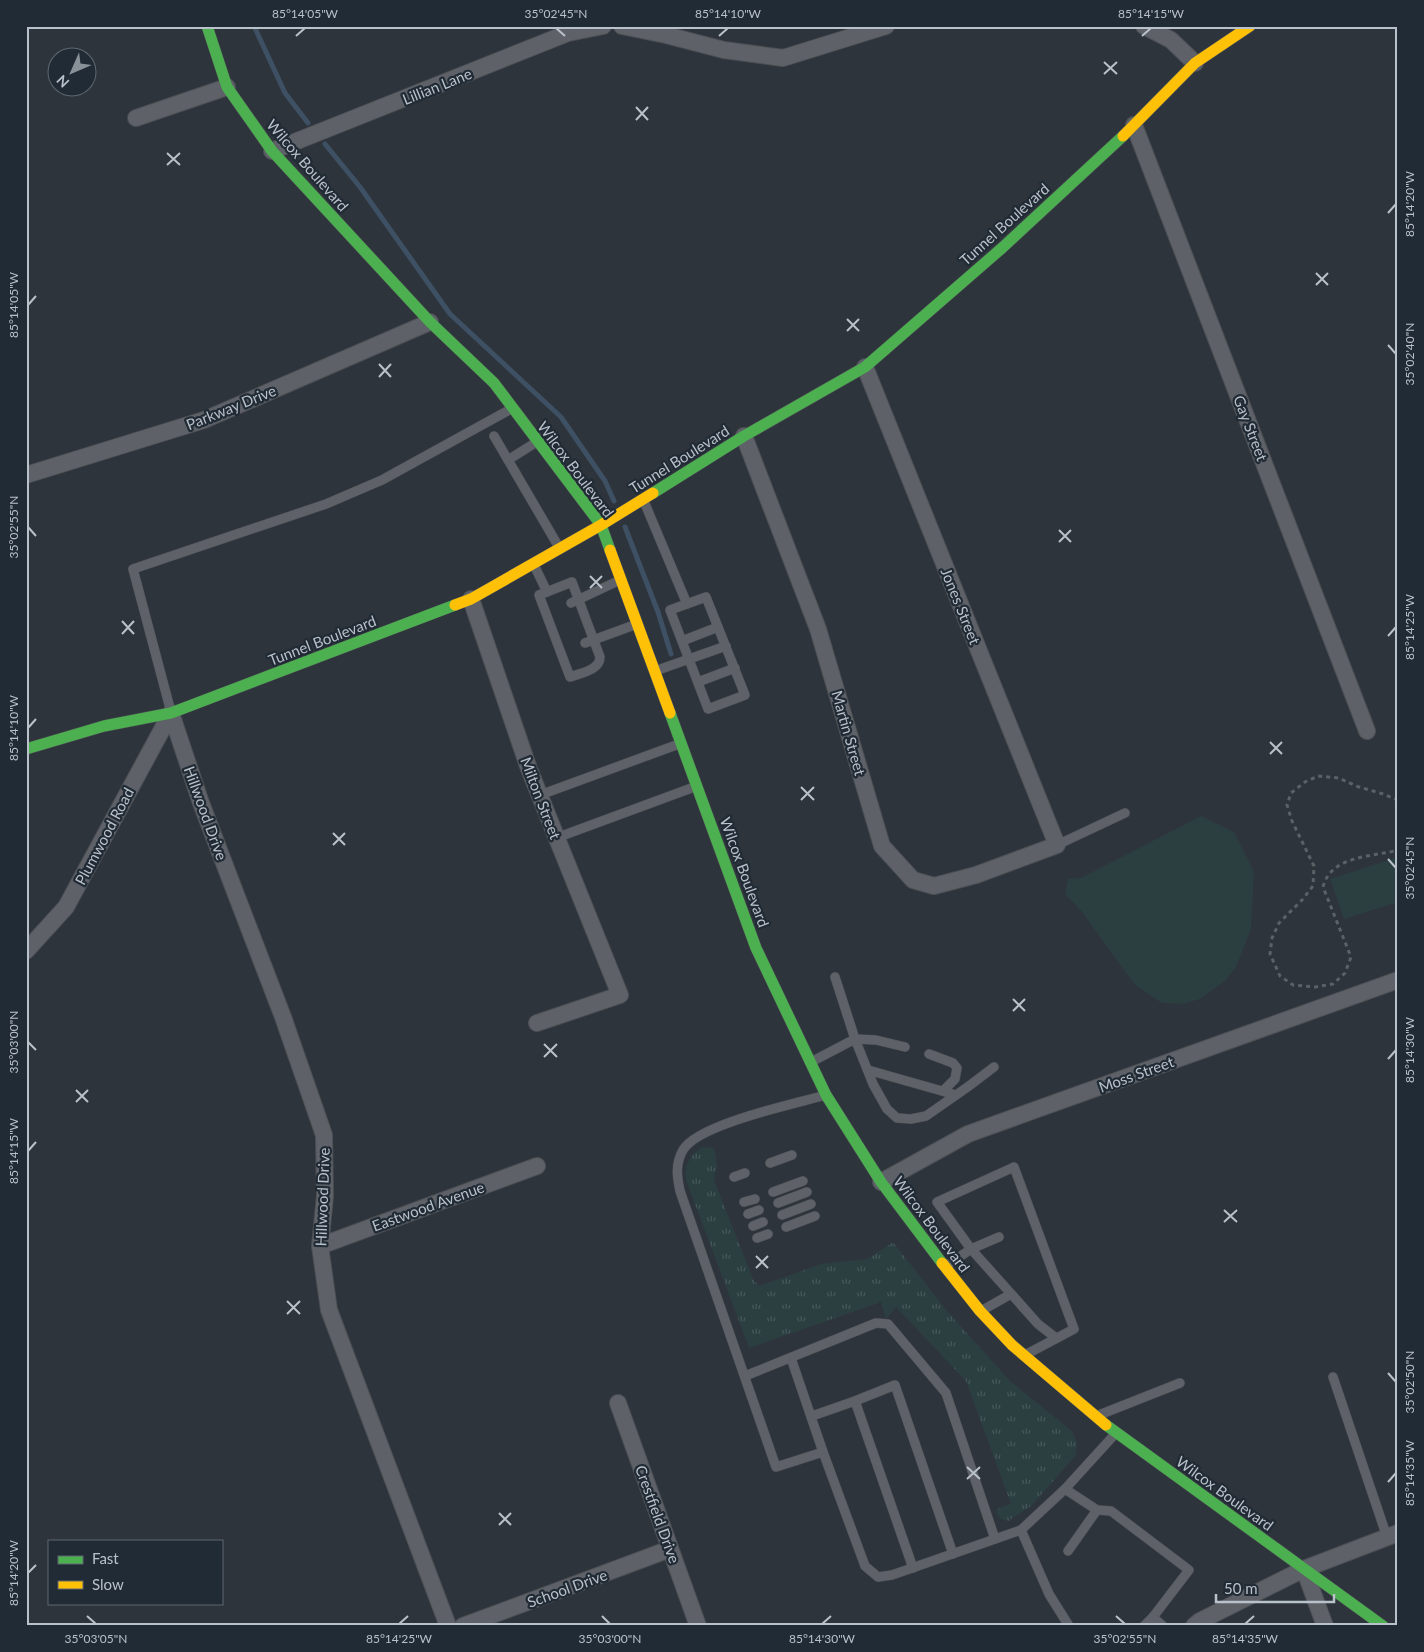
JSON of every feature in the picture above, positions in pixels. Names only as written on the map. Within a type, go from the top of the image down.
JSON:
[{"type":"main road","name":"Wilcox Boulevard","points":[[207,26],[227,87],[272,151],[430,322],[494,383],[601,525],[756,948],[826,1095],[881,1182],[980,1311],[1012,1345],[1116,1433],[1383,1626]]},
{"type":"main road","name":"Tunnel Boulevard","points":[[26,749],[104,726],[171,713],[471,599],[601,525],[744,436],[865,367],[1002,248],[1134,125],[1196,63],[1250,26]]},
{"type":"street","name":"Lillian Lane","points":[[272,151],[568,33],[603,26]]},
{"type":"street","points":[[622,26],[724,50],[783,58],[886,26]]},
{"type":"street","points":[[1144,26],[1171,40],[1196,63]]},
{"type":"street","points":[[136,118],[227,87]]},
{"type":"street","name":"Gay Street","points":[[1134,125],[1367,731]]},
{"type":"street","name":"Parkway Drive","points":[[26,476],[204,420],[430,322]]},
{"type":"street","name":"Jones Street","points":[[865,367],[1057,845]]},
{"type":"street","name":"Martin Street","points":[[744,436],[818,629],[882,846],[913,880],[934,886],[976,875],[1057,845]]},
{"type":"street","name":"Milton Street","points":[[471,599],[529,769],[620,994],[537,1023]]},
{"type":"street","name":"Plumwood Road","points":[[26,952],[66,907],[171,713]]},
{"type":"street","name":"Hillwood Drive","points":[[171,713],[201,803],[283,1017],[324,1135],[324,1196],[320,1246],[329,1310],[448,1626]]},
{"type":"street","name":"Moss Street","points":[[881,1182],[968,1134],[1398,980]]},
{"type":"street","name":"Eastwood Avenue","points":[[320,1246],[537,1166]]},
{"type":"street","name":"Crestfield Drive","points":[[618,1403],[698,1626]]},
{"type":"street","points":[[1194,1626],[1304,1569],[1393,1535]]},
{"type":"street","name":"School Drive","points":[[463,1626],[670,1549]]},
{"type":"street","points":[[1304,1569],[1325,1626]]},
{"type":"lane","points":[[171,713],[133,569],[334,501],[382,480],[512,408]]},
{"type":"lane","points":[[494,436],[560,549]]},
{"type":"lane","points":[[508,460],[537,442]]},
{"type":"lane","points":[[642,499],[687,604]]},
{"type":"lane","points":[[534,564],[547,592]]},
{"type":"lane","points":[[575,601],[621,580]]},
{"type":"lane","points":[[572,582],[575,601],[589,641],[600,662],[596,667],[570,677],[564,651],[549,613],[539,595],[572,582]]},
{"type":"lane","points":[[706,598],[745,695],[708,709],[670,610],[687,604],[706,598]]},
{"type":"lane","points":[[589,641],[637,624]]},
{"type":"lane","points":[[682,641],[718,627]]},
{"type":"lane","points":[[655,671],[726,646]]},
{"type":"lane","points":[[698,682],[735,668]]},
{"type":"lane","points":[[540,795],[682,743]]},
{"type":"lane","points":[[556,838],[697,785]]},
{"type":"lane","points":[[1057,845],[1124,813]]},
{"type":"lane","points":[[835,978],[855,1040],[873,1084],[887,1109],[897,1118],[911,1119],[926,1116],[994,1067]]},
{"type":"lane","points":[[811,1062],[855,1040],[876,1040],[905,1047]]},
{"type":"lane","points":[[930,1054],[953,1063],[957,1068],[955,1079],[943,1091]]},
{"type":"lane","points":[[868,1070],[956,1095]]},
{"type":"lane","points":[[823,1452],[776,1467],[680,1192],[676,1170],[683,1150],[697,1138],[719,1125],[826,1095]]},
{"type":"lane","points":[[770,1163],[792,1155]]},
{"type":"lane","points":[[1024,1355],[1074,1329],[1014,1167],[937,1202],[971,1250],[1038,1324],[1056,1338]]},
{"type":"lane","points":[[734,1177],[745,1173]]},
{"type":"lane","points":[[773,1192],[802,1181]]},
{"type":"lane","points":[[778,1203],[807,1192]]},
{"type":"lane","points":[[744,1202],[755,1199]]},
{"type":"lane","points":[[782,1215],[811,1204]]},
{"type":"lane","points":[[748,1214],[759,1210]]},
{"type":"lane","points":[[786,1227],[815,1216]]},
{"type":"lane","points":[[753,1226],[763,1222]]},
{"type":"lane","points":[[757,1238],[768,1234]]},
{"type":"lane","points":[[945,1267],[971,1250],[1000,1237]]},
{"type":"lane","points":[[980,1311],[1011,1294]]},
{"type":"lane","points":[[744,1376],[876,1323],[888,1324],[946,1393],[995,1539]]},
{"type":"lane","points":[[791,1358],[865,1566],[878,1577],[892,1575],[1021,1530],[1066,1489],[1116,1433]]},
{"type":"lane","points":[[1333,1378],[1393,1535]]},
{"type":"lane","points":[[1096,1416],[1180,1383]]},
{"type":"lane","points":[[812,1416],[895,1385],[953,1554]]},
{"type":"lane","points":[[855,1401],[913,1568]]},
{"type":"lane","points":[[1066,1489],[1097,1510],[1111,1511],[1188,1570],[1144,1626]]},
{"type":"lane","points":[[1068,1551],[1097,1510]]},
{"type":"lane","points":[[1021,1530],[1049,1594],[1069,1626]]},
{"type":"lane","points":[[1153,1616],[1163,1626]]},
{"type":"path","points":[[1398,800],[1356,786],[1339,778],[1318,776],[1305,782],[1291,793],[1287,805],[1314,866],[1313,886],[1279,924],[1272,938],[1270,954],[1280,976],[1293,985],[1315,987],[1333,984],[1345,972],[1351,957],[1323,887],[1325,880],[1333,870],[1346,862],[1368,855],[1398,850]]},
{"type":"green space","points":[[1201,816],[1234,832],[1254,872],[1251,929],[1236,967],[1225,981],[1200,999],[1183,1004],[1162,1003],[1135,985],[1082,912],[1065,894],[1068,879],[1081,878]]},
{"type":"green space","points":[[1398,857],[1398,902],[1344,919],[1330,879]]},
{"type":"green space","points":[[702,1147],[714,1148],[717,1165],[714,1180],[753,1279],[759,1286],[821,1264],[868,1259],[893,1242],[947,1311],[1011,1382],[1072,1431],[1077,1443],[1076,1455],[1032,1505],[1008,1521],[1001,1519],[997,1514],[997,1509],[1011,1504],[966,1381],[896,1307],[886,1319],[881,1302],[749,1348],[686,1180],[686,1170],[689,1161]]},
{"type":"waterway","points":[[254,26],[285,93],[308,123]]},
{"type":"waterway","points":[[325,144],[360,187],[450,314],[561,417],[605,481],[614,501]]},
{"type":"waterway","points":[[625,527],[658,612],[671,654]]},
{"type":"traffic: fast","points":[[207,26],[227,87],[272,151],[430,322],[494,383],[601,525],[610,550]]},
{"type":"traffic: fast","points":[[653,493],[744,436],[865,367],[1002,248],[1123,136]]},
{"type":"traffic: fast","points":[[26,749],[104,726],[171,713],[455,605]]},
{"type":"traffic: fast","points":[[670,713],[756,948],[826,1095],[881,1182],[942,1263]]},
{"type":"traffic: fast","points":[[1106,1425],[1383,1626]]},
{"type":"traffic: slow","points":[[1123,136],[1195,63],[1250,26]]},
{"type":"traffic: slow","points":[[455,605],[471,599],[653,493]]},
{"type":"traffic: slow","points":[[610,550],[670,713]]},
{"type":"traffic: slow","points":[[942,1263],[980,1311],[1012,1345],[1106,1425]]}]
